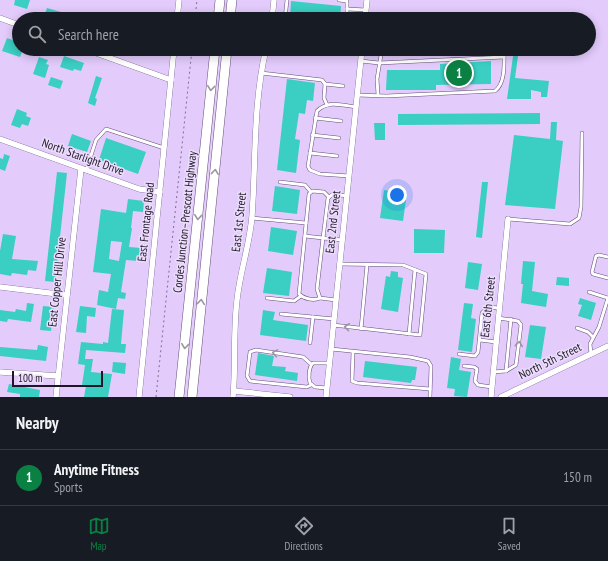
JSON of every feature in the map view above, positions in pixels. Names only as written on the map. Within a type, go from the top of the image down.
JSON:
[{"type":"main road","points":[[219,12],[220,0]]},
{"type":"main road","points":[[231,12],[232,0]]},
{"type":"main road","name":"Cordes Junction–Prescott Highway","points":[[179,397],[214,56]]},
{"type":"main road","name":"Cordes Junction–Prescott Highway","points":[[192,397],[226,56]]},
{"type":"street","points":[[177,12],[178,0]]},
{"type":"street","points":[[273,12],[274,0]]},
{"type":"street","points":[[366,10],[367,0]]},
{"type":"street","points":[[0,18],[12,22]]},
{"type":"street","points":[[104,56],[171,80]]},
{"type":"street","name":"East Frontage Road","points":[[139,397],[173,56]]},
{"type":"street","name":"East 1st Street","points":[[234,394],[237,299],[247,254],[252,218],[255,130],[260,73],[264,56]]},
{"type":"street","name":"East 2nd Street","points":[[326,397],[361,56]]},
{"type":"street","name":"North Starlight Drive","points":[[0,139],[139,189],[160,192]]},
{"type":"street","name":"East Copper Hill Drive","points":[[56,397],[66,295],[84,170]]},
{"type":"street","name":"East 6th Street","points":[[491,397],[508,219]]},
{"type":"street","points":[[0,287],[66,295]]},
{"type":"street","name":"North 5th Street","points":[[501,397],[608,346]]},
{"type":"street","points":[[0,372],[58,376]]},
{"type":"street","points":[[234,394],[290,397]]},
{"type":"lane","points":[[286,12],[287,0]]},
{"type":"lane","points":[[339,0],[347,1],[348,12]]},
{"type":"lane","points":[[347,9],[366,10]]},
{"type":"lane","points":[[378,95],[380,56]]},
{"type":"lane","points":[[357,95],[386,96],[494,91],[501,85],[504,57],[379,63],[361,61]]},
{"type":"lane","points":[[260,73],[322,80],[325,84],[343,86]]},
{"type":"lane","points":[[325,84],[324,98],[327,105]]},
{"type":"lane","points":[[349,176],[314,172],[308,166],[317,111],[322,107],[332,104],[356,107]]},
{"type":"lane","points":[[315,118],[341,121]]},
{"type":"lane","points":[[84,170],[96,140],[106,128],[164,148]]},
{"type":"lane","points":[[508,219],[570,224],[579,218],[581,207],[582,133]]},
{"type":"lane","points":[[312,135],[339,138]]},
{"type":"lane","points":[[310,153],[337,156]]},
{"type":"lane","points":[[280,182],[305,185],[311,192],[324,192],[329,197]]},
{"type":"lane","points":[[311,192],[309,194],[299,294],[303,298],[336,300]]},
{"type":"lane","points":[[329,197],[333,194],[347,196]]},
{"type":"lane","points":[[320,298],[317,289],[329,197]]},
{"type":"lane","points":[[252,218],[306,223]]},
{"type":"lane","points":[[305,236],[342,240]]},
{"type":"lane","points":[[608,257],[599,255],[596,256],[592,272],[593,274],[608,278]]},
{"type":"lane","points":[[281,314],[313,317],[361,329],[420,336],[426,274],[403,265],[340,264]]},
{"type":"lane","points":[[361,329],[367,264]]},
{"type":"lane","points":[[408,334],[415,270]]},
{"type":"lane","points":[[588,292],[608,298],[599,327],[590,346],[591,354]]},
{"type":"lane","points":[[267,298],[294,301],[301,296]]},
{"type":"lane","points":[[459,354],[475,356],[478,352],[480,340],[482,313],[488,307],[499,308]]},
{"type":"lane","points":[[310,344],[313,317]]},
{"type":"lane","points":[[493,372],[506,371],[514,367],[517,362],[521,325],[518,321],[498,318]]},
{"type":"lane","points":[[506,371],[511,319]]},
{"type":"lane","points":[[577,328],[588,332],[593,337]]},
{"type":"lane","points":[[480,340],[496,342]]},
{"type":"lane","points":[[330,349],[410,357],[428,361],[431,366],[430,397]]},
{"type":"lane","points":[[312,364],[303,358],[256,350],[250,352],[247,376],[250,381],[307,387],[312,385],[327,388]]},
{"type":"lane","points":[[353,352],[352,381],[357,383],[430,390]]},
{"type":"lane","points":[[312,364],[315,362],[329,363]]},
{"type":"lane","points":[[312,364],[309,380],[312,385]]},
{"type":"lane","points":[[464,366],[474,367],[476,369],[475,381],[478,385],[492,387]]},
{"type":"path","points":[[196,12],[197,0]]},
{"type":"path","points":[[156,397],[191,56]]},
{"type":"building","points":[[15,0],[30,0],[27,9],[14,5]]},
{"type":"building","points":[[291,1],[341,6],[341,12],[290,12]]},
{"type":"building","points":[[47,8],[61,12],[46,12]]},
{"type":"building","points":[[7,38],[12,40],[12,54],[2,51]]},
{"type":"building","points":[[64,56],[84,63],[81,71],[74,69],[73,71],[60,67]]},
{"type":"building","points":[[513,56],[518,56],[515,78],[549,81],[547,97],[541,97],[541,92],[531,90],[531,99],[507,99]]},
{"type":"building","points":[[39,57],[48,60],[46,64],[49,65],[45,78],[33,74]]},
{"type":"building","points":[[491,61],[491,84],[436,85],[436,90],[386,90],[387,70],[440,70],[440,64]]},
{"type":"building","points":[[96,76],[102,78],[95,98],[97,99],[95,106],[88,103]]},
{"type":"building","points":[[51,77],[63,81],[60,89],[48,85]]},
{"type":"building","points":[[287,79],[315,83],[313,101],[307,100],[305,114],[299,113],[295,139],[300,140],[296,173],[277,170]]},
{"type":"building","points":[[17,109],[27,113],[26,116],[31,118],[28,126],[22,124],[20,128],[11,125]]},
{"type":"building","points":[[540,113],[540,124],[398,125],[398,114]]},
{"type":"building","points":[[551,122],[557,122],[556,140],[563,141],[555,209],[505,205],[514,135],[550,139]]},
{"type":"building","points":[[374,123],[385,123],[385,140],[375,140]]},
{"type":"building","points":[[72,134],[91,141],[87,152],[68,146]]},
{"type":"building","points":[[106,138],[146,152],[138,174],[99,160]]},
{"type":"building","points":[[4,154],[10,156],[5,171],[0,169],[0,158],[3,159]]},
{"type":"building","points":[[57,172],[67,173],[55,282],[45,281]]},
{"type":"building","points":[[482,182],[488,182],[482,238],[476,237]]},
{"type":"building","points":[[275,186],[300,190],[297,214],[272,211]]},
{"type":"building","points":[[384,190],[407,193],[403,221],[380,218]]},
{"type":"building","points":[[128,199],[144,201],[143,212],[133,211],[129,247],[141,248],[139,261],[126,260],[121,292],[126,293],[125,299],[118,298],[116,309],[97,305],[99,290],[108,292],[111,274],[93,272],[101,209],[126,213]],"holes":[[[111,241],[122,242],[119,261],[109,259]]]},
{"type":"building","points":[[271,227],[297,231],[293,255],[268,251]]},
{"type":"building","points":[[414,229],[445,230],[444,253],[414,253]]},
{"type":"building","points":[[3,234],[16,236],[12,259],[38,261],[36,271],[28,270],[27,275],[12,273],[11,276],[0,274],[0,251]]},
{"type":"building","points":[[523,261],[535,262],[532,291],[548,294],[546,307],[521,303]]},
{"type":"building","points":[[468,262],[482,264],[478,290],[465,288]]},
{"type":"building","points":[[267,268],[292,272],[289,296],[263,293]]},
{"type":"building","points":[[391,271],[398,272],[398,277],[403,278],[398,312],[381,309],[386,276],[390,277]]},
{"type":"building","points":[[557,277],[569,278],[569,286],[556,285]]},
{"type":"building","points":[[580,298],[596,303],[591,320],[578,316],[582,305],[578,304]]},
{"type":"building","points":[[27,303],[34,304],[31,322],[8,319],[7,322],[0,321],[0,310],[15,312],[16,309],[26,311]]},
{"type":"building","points":[[464,303],[473,304],[471,318],[476,319],[472,352],[458,350]]},
{"type":"building","points":[[43,306],[54,307],[51,331],[40,330]]},
{"type":"building","points":[[80,306],[96,308],[95,317],[87,316],[86,333],[76,332]]},
{"type":"building","points":[[112,309],[124,310],[121,344],[126,344],[125,353],[86,350],[85,359],[93,359],[91,372],[112,374],[108,397],[84,397],[86,386],[82,385],[85,365],[78,364],[81,342],[108,343]]},
{"type":"building","points":[[263,310],[275,312],[273,320],[308,325],[306,341],[260,335]]},
{"type":"building","points":[[530,325],[546,327],[541,359],[525,357]]},
{"type":"building","points":[[38,345],[48,347],[46,361],[0,356],[0,347],[37,350]]},
{"type":"building","points":[[258,353],[274,356],[272,366],[286,367],[285,371],[298,373],[297,381],[255,375]]},
{"type":"building","points":[[451,357],[461,359],[459,370],[471,372],[467,397],[454,396],[455,389],[447,388]]},
{"type":"building","points":[[365,361],[417,367],[415,380],[412,380],[411,383],[363,377]]},
{"type":"building","points":[[113,362],[126,363],[125,374],[112,372]]},
{"type":"building","points":[[9,384],[40,390],[39,397],[20,397],[20,394],[7,392]]},
{"type":"place","name":"Anytime Fitness","points":[[459,73]]}]
